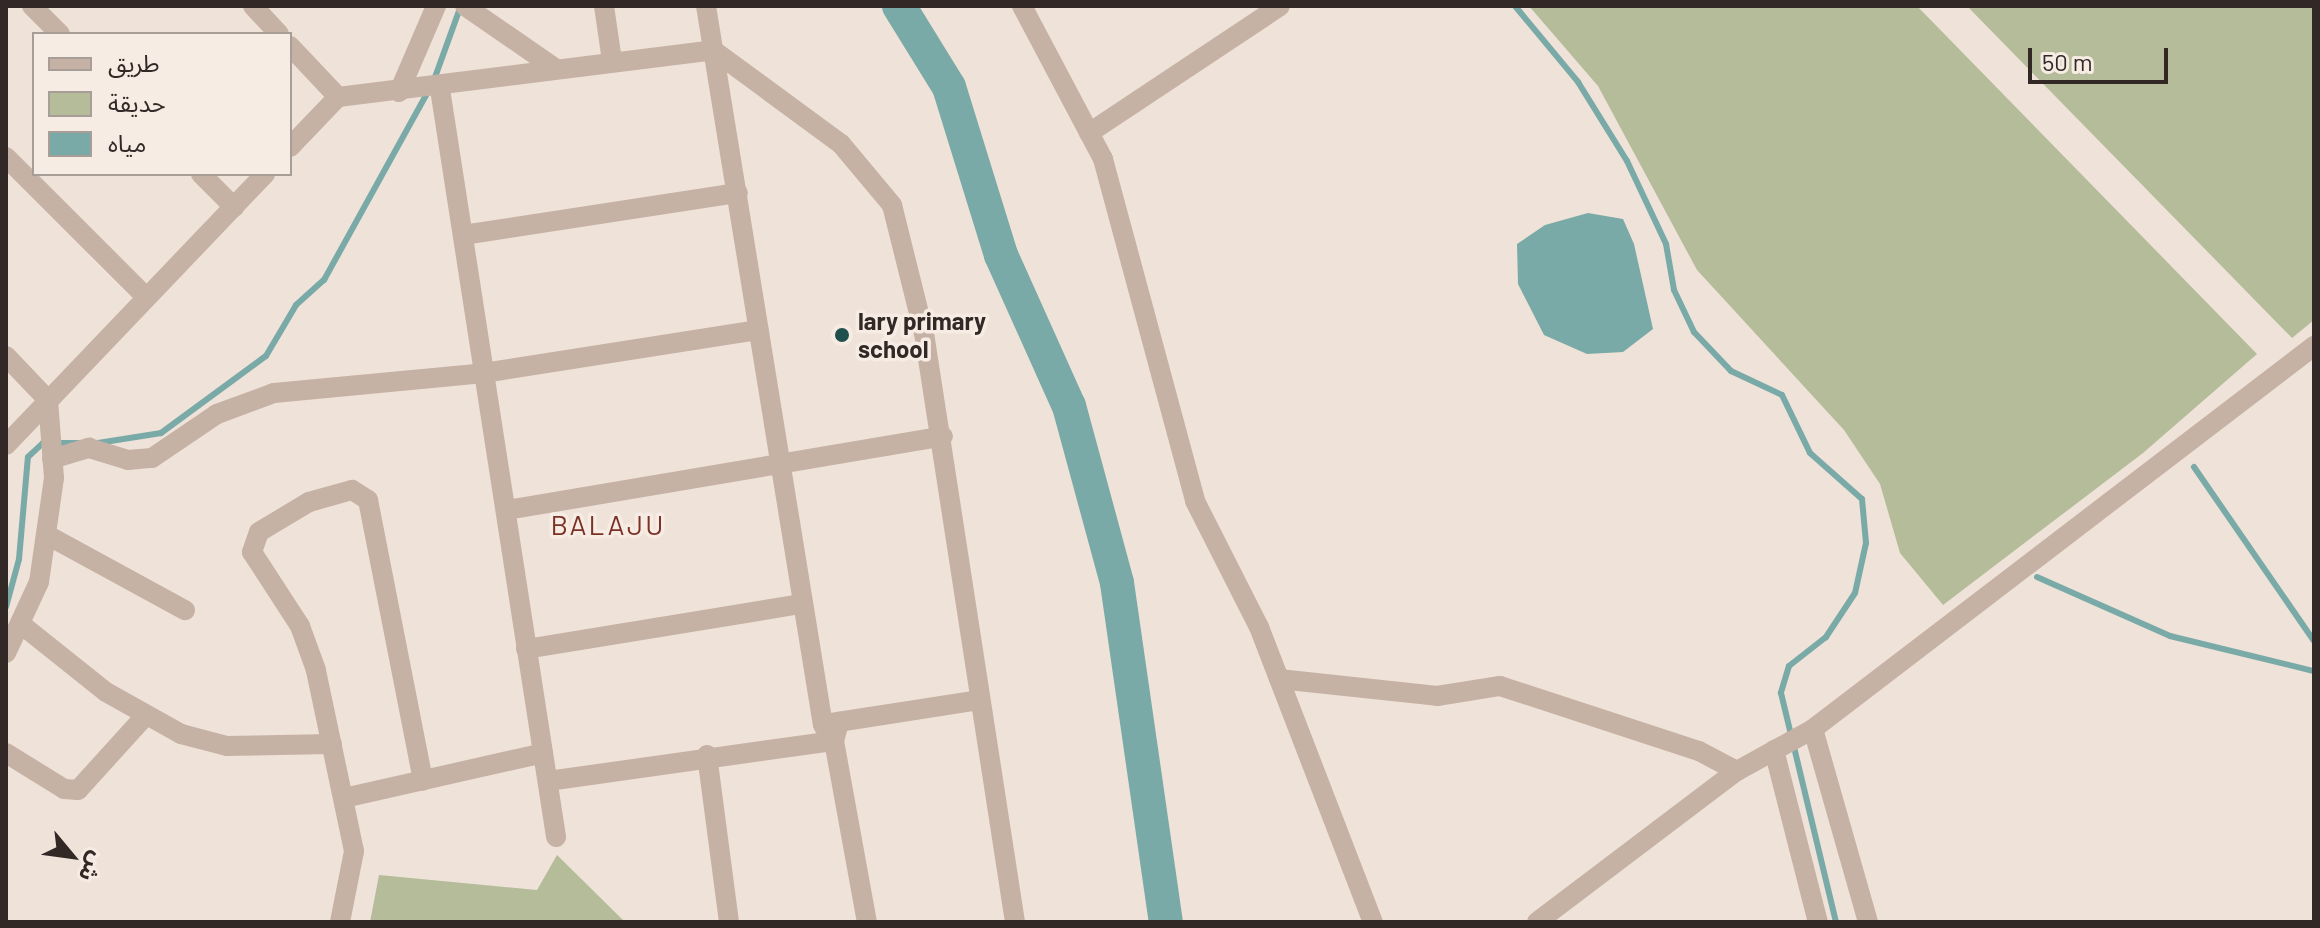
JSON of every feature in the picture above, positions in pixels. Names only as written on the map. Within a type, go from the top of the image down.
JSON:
[{"type":"street","points":[[32,6],[58,32]]},
{"type":"street","points":[[253,6],[277,32]]},
{"type":"street","points":[[399,92],[436,6]]},
{"type":"street","points":[[465,6],[555,68]]},
{"type":"street","points":[[604,6],[612,61]]},
{"type":"street","points":[[706,6],[802,604],[832,729],[867,922]]},
{"type":"street","points":[[1022,6],[1103,159],[1195,501],[1279,679],[1373,922]]},
{"type":"street","points":[[1089,133],[1280,6]]},
{"type":"street","points":[[292,48],[338,97]]},
{"type":"street","points":[[292,145],[338,97],[440,89],[555,68],[713,50],[841,144],[892,205],[943,436],[1015,922]]},
{"type":"street","points":[[440,89],[556,837]]},
{"type":"street","points":[[6,157],[146,297]]},
{"type":"street","points":[[203,176],[234,207]]},
{"type":"street","points":[[6,445],[263,176]]},
{"type":"street","points":[[463,235],[738,193]]},
{"type":"street","points":[[52,459],[89,448],[128,460],[152,458],[217,414],[274,393],[484,373],[759,330]]},
{"type":"street","points":[[1537,922],[1737,771],[1808,731],[2314,346]]},
{"type":"street","points":[[6,356],[48,400],[52,459],[49,536],[22,625],[6,653]]},
{"type":"street","points":[[507,510],[943,436]]},
{"type":"street","points":[[340,922],[354,851],[332,744],[307,640],[254,559],[252,545],[286,513],[352,490],[368,500],[423,781]]},
{"type":"street","points":[[49,536],[185,610]]},
{"type":"street","points":[[526,649],[802,604]]},
{"type":"street","points":[[22,625],[145,716],[227,746],[332,744]]},
{"type":"street","points":[[1279,679],[1437,696],[1500,686],[1699,751],[1737,771]]},
{"type":"street","points":[[548,781],[707,755],[980,700]]},
{"type":"street","points":[[6,753],[57,786],[78,790],[145,716]]},
{"type":"street","points":[[1808,731],[1868,922]]},
{"type":"street","points":[[1779,748],[1818,922]]},
{"type":"street","points":[[344,798],[543,753]]},
{"type":"street","points":[[707,755],[729,922]]},
{"type":"green space","points":[[1529,6],[1917,6],[2257,354],[2143,453],[1943,605],[1900,553],[1880,484],[1844,430],[1697,270],[1598,86]]},
{"type":"green space","points":[[1967,6],[2314,6],[2314,320],[2292,338]]},
{"type":"green space","points":[[557,855],[625,922],[370,922],[379,875],[537,890]]},
{"type":"water","points":[[1588,213],[1623,219],[1634,244],[1653,329],[1623,352],[1587,354],[1544,335],[1518,284],[1517,244],[1545,225]]},
{"type":"waterway","points":[[899,6],[949,87],[1001,255],[1069,406],[1117,583],[1166,922]]},
{"type":"waterway","points":[[1515,6],[1578,82],[1627,161],[1666,244],[1674,290],[1694,332],[1731,371],[1782,395],[1810,453],[1862,499],[1866,543],[1855,593],[1826,637],[1789,666],[1781,693],[1836,922]]},
{"type":"waterway","points":[[434,80],[460,8]]},
{"type":"waterway","points":[[98,443],[161,433],[266,356],[296,305],[324,280],[429,90]]},
{"type":"waterway","points":[[6,607],[19,559],[28,457],[43,443],[79,443]]},
{"type":"waterway","points":[[2194,467],[2314,641]]},
{"type":"waterway","points":[[2037,577],[2170,636],[2314,671]]},
{"type":"place","name":"lary primary school","points":[[842,335]]},
{"type":"district","name":"BALAJU","points":[[608,524]]}]
